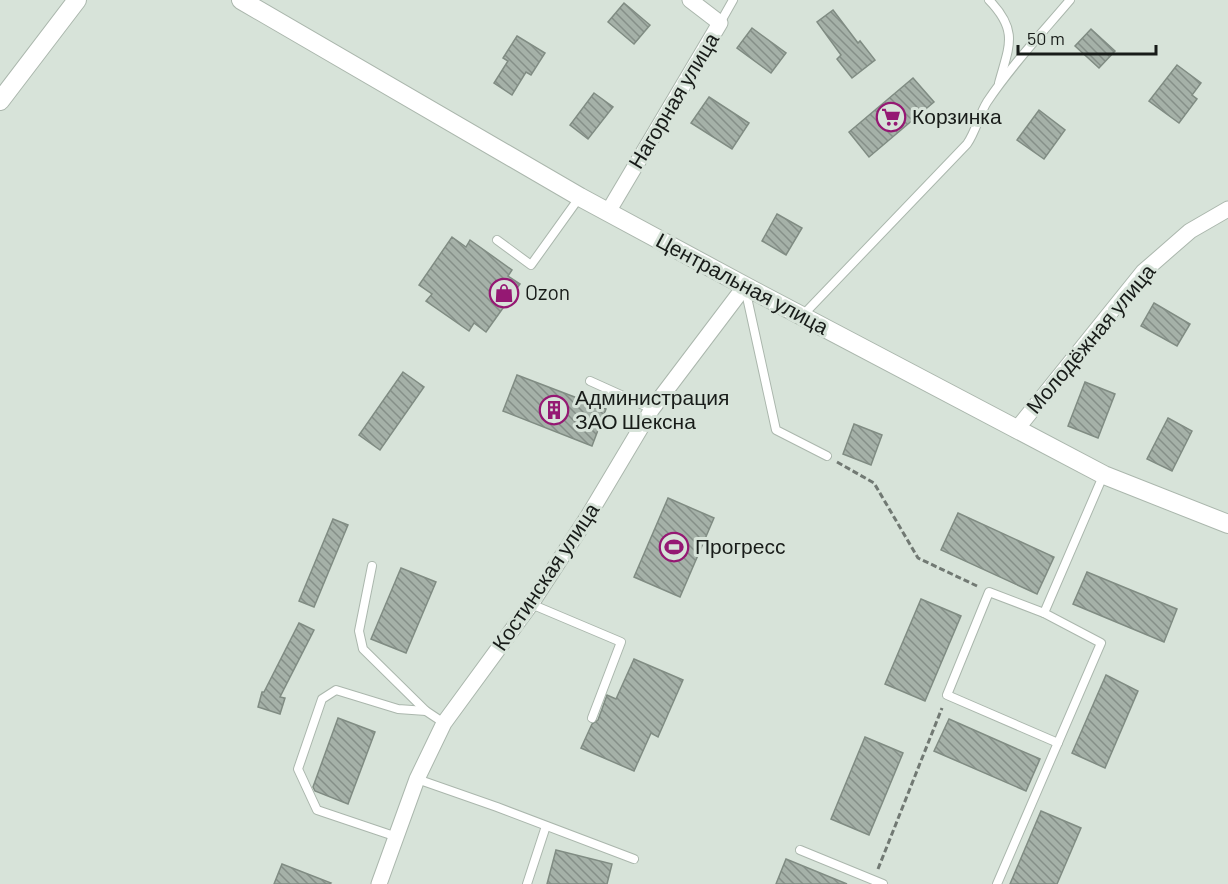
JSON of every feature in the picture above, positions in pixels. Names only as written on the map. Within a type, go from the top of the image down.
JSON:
[{"type":"street","points":[[0,101],[77,0]]},
{"type":"street","name":"Нагорная улица","points":[[608,212],[720,23],[690,0]]},
{"type":"street","name":"Центральная улица","points":[[245,1],[270,18],[580,197],[744,286],[1104,475],[1228,524]]},
{"type":"street","name":"Молодёжная улица","points":[[1016,430],[1143,272],[1190,231],[1228,209]]},
{"type":"street","name":"Костинская улица","points":[[379,884],[398,837],[417,779],[444,723],[531,604],[587,518],[652,409],[744,286]]},
{"type":"lane","points":[[720,23],[733,0]]},
{"type":"lane","points":[[989,0],[1007,24],[1010,41],[998,87]]},
{"type":"lane","points":[[802,315],[967,144],[976,131],[985,105],[1070,0]]},
{"type":"lane","points":[[497,240],[531,265],[580,197]]},
{"type":"lane","points":[[744,286],[776,430],[827,456]]},
{"type":"lane","points":[[590,381],[652,409]]},
{"type":"lane","points":[[1044,613],[1104,475]]},
{"type":"lane","points":[[372,566],[359,631],[363,649],[426,711],[444,723]]},
{"type":"lane","points":[[997,884],[1058,743],[1101,643],[1044,613],[989,592],[947,695],[1058,743]]},
{"type":"lane","points":[[531,604],[621,642],[592,718]]},
{"type":"lane","points":[[398,837],[317,810],[298,769],[322,699],[336,690],[398,709],[426,711]]},
{"type":"lane","points":[[417,779],[634,859]]},
{"type":"lane","points":[[527,884],[546,826]]},
{"type":"lane","points":[[800,850],[883,884]]},
{"type":"path","points":[[827,456],[874,483],[918,558],[989,592]]},
{"type":"path","points":[[874,880],[947,695]]},
{"type":"building","points":[[624,3],[650,25],[634,44],[608,22]]},
{"type":"building","points":[[833,10],[858,43],[860,41],[875,60],[852,78],[837,59],[841,55],[817,22]]},
{"type":"building","points":[[752,28],[786,53],[771,73],[737,48]]},
{"type":"building","points":[[1091,29],[1115,51],[1099,68],[1075,46]]},
{"type":"building","points":[[517,36],[545,53],[531,75],[526,72],[512,95],[494,83],[508,61],[503,58]]},
{"type":"building","points":[[1177,65],[1201,83],[1192,95],[1197,99],[1179,123],[1149,101]]},
{"type":"building","name":"Корзинка","points":[[913,78],[934,102],[869,157],[849,132]]},
{"type":"building","points":[[594,93],[613,107],[588,139],[570,125]]},
{"type":"building","points":[[709,97],[749,123],[732,149],[691,123]]},
{"type":"building","points":[[1039,110],[1065,130],[1044,159],[1017,140]]},
{"type":"building","points":[[777,214],[802,228],[786,255],[762,241]]},
{"type":"building","points":[[452,237],[466,247],[470,240],[512,270],[508,276],[520,284],[486,332],[474,323],[469,331],[426,301],[432,294],[419,285]]},
{"type":"building","points":[[1154,303],[1190,324],[1177,346],[1141,326]]},
{"type":"building","points":[[403,372],[424,387],[380,450],[359,435]]},
{"type":"building","name":"Администрация ЗАО Шексна","points":[[517,375],[606,409],[592,446],[503,411]]},
{"type":"building","points":[[1085,382],[1115,394],[1098,438],[1068,426]]},
{"type":"building","points":[[1168,418],[1192,431],[1172,471],[1147,459]]},
{"type":"building","points":[[854,424],[882,435],[871,465],[843,454]]},
{"type":"building","name":"Прогресс","points":[[668,498],[714,518],[680,597],[634,577]]},
{"type":"building","points":[[958,513],[1054,557],[1037,594],[941,550]]},
{"type":"building","points":[[333,519],[348,525],[314,607],[299,601]]},
{"type":"building","points":[[401,568],[436,582],[406,653],[371,639]]},
{"type":"building","points":[[1087,572],[1177,609],[1164,642],[1073,604]]},
{"type":"building","points":[[921,599],[961,616],[925,701],[885,684]]},
{"type":"building","points":[[299,623],[314,630],[280,697],[285,698],[280,714],[258,707],[262,692]]},
{"type":"building","points":[[634,659],[683,680],[658,737],[651,733],[634,771],[581,748],[592,724],[598,720],[607,695],[616,699]]},
{"type":"building","points":[[1106,675],[1138,691],[1105,768],[1072,753]]},
{"type":"building","points":[[338,718],[375,732],[348,804],[315,791],[313,787]]},
{"type":"building","points":[[949,719],[1040,759],[1026,791],[934,751]]},
{"type":"building","points":[[865,737],[903,753],[869,835],[831,819]]},
{"type":"building","points":[[1041,811],[1081,828],[1057,884],[1010,884]]},
{"type":"building","points":[[556,850],[612,864],[607,884],[547,884]]},
{"type":"building","points":[[786,859],[847,884],[776,884]]},
{"type":"building","points":[[282,864],[331,883],[274,884]]},
{"type":"place","name":"Корзинка","points":[[891,117]]},
{"type":"place","name":"Ozon","points":[[504,293]]},
{"type":"place","name":"Администрация ЗАО Шексна","points":[[554,410]]},
{"type":"place","name":"Прогресс","points":[[674,547]]}]
